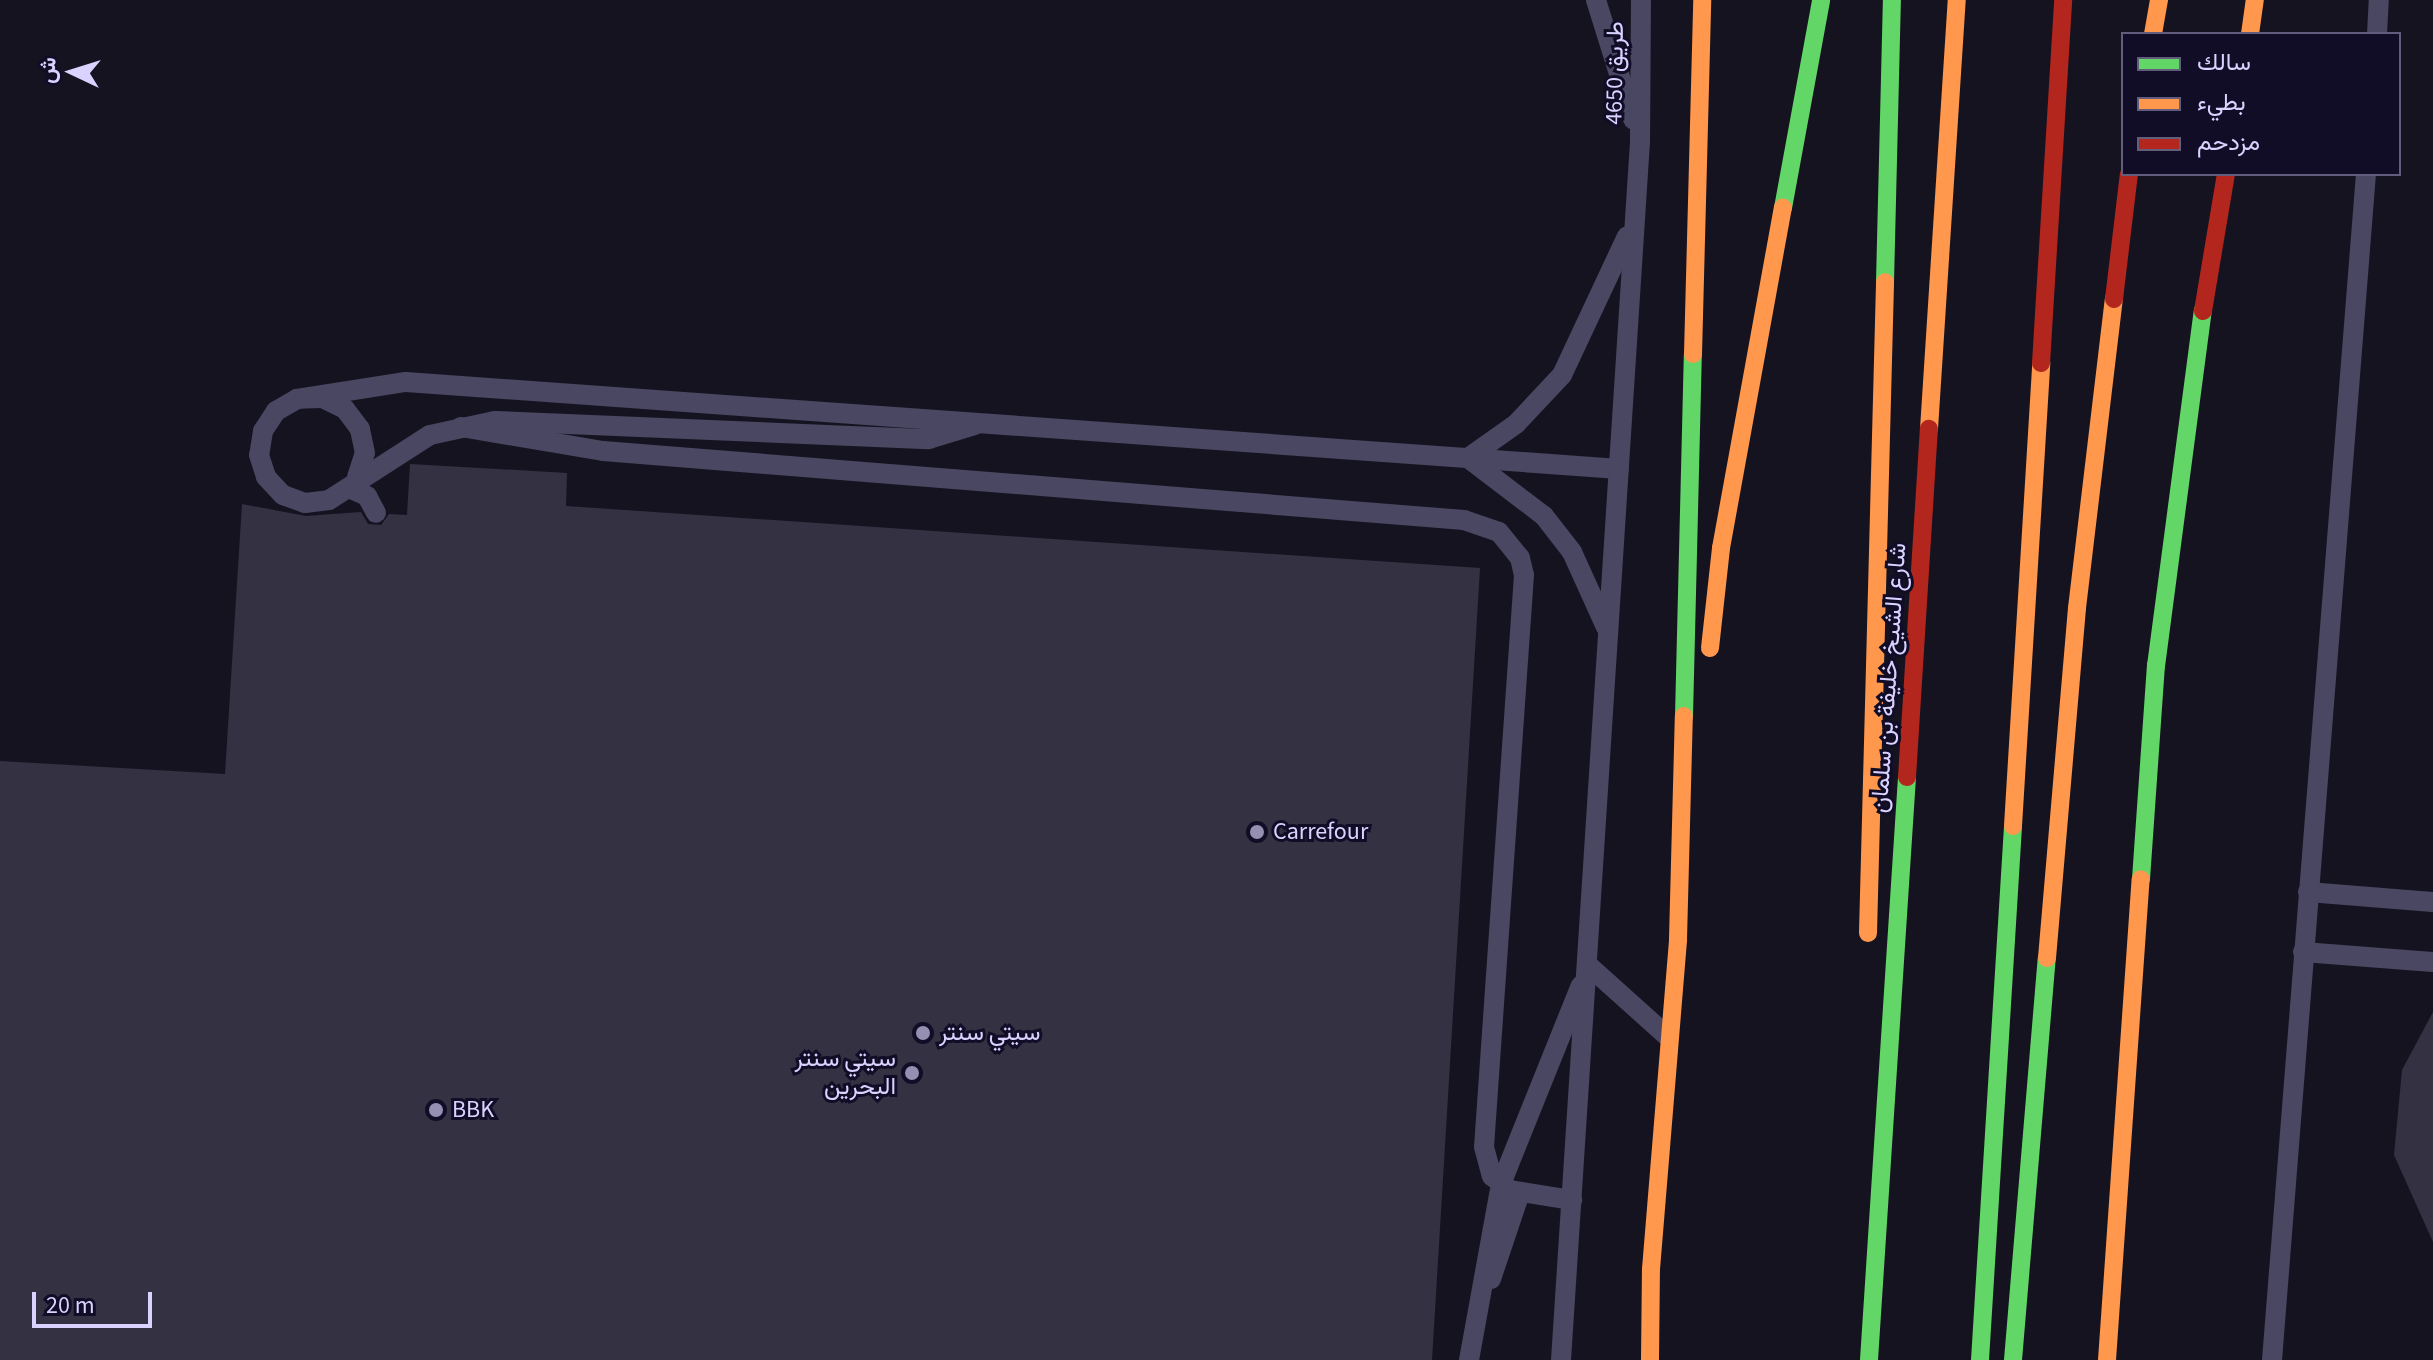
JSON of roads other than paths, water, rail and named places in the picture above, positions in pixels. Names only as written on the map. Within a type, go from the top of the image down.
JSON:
[{"type":"main road","points":[[1678,939],[1702,0]]},
{"type":"main road","points":[[1647,1360],[1668,1037],[1721,548],[1821,0]]},
{"type":"main road","points":[[1868,949],[1892,0]]},
{"type":"main road","name":"شارع الشيخ خليفة بن سلمان","points":[[1869,1360],[1957,0]]},
{"type":"main road","points":[[1980,1360],[2063,0]]},
{"type":"main road","points":[[2153,32],[2159,0]]},
{"type":"main road","points":[[2250,32],[2255,0]]},
{"type":"main road","points":[[2013,1360],[2077,608],[2129,176]]},
{"type":"main road","points":[[2107,1360],[2156,666],[2192,377],[2226,176]]},
{"type":"main road","points":[[1857,1360],[1863,1123]]},
{"type":"lane","name":"طريق 4650","points":[[1596,0],[1640,142]]},
{"type":"lane","name":"طريق 4650","points":[[1640,142],[1641,0]]},
{"type":"lane","points":[[2377,32],[2379,0]]},
{"type":"lane","points":[[1561,1360],[1589,966],[1640,142]]},
{"type":"lane","points":[[2272,1360],[2366,176]]},
{"type":"lane","points":[[1468,458],[1516,424],[1562,375],[1595,317],[1635,217]]},
{"type":"lane","points":[[802,425],[406,382],[297,399],[276,411],[263,431],[259,455],[266,477],[283,495],[305,503],[329,500],[430,435],[461,427],[566,419],[802,425],[978,423],[1619,469]]},
{"type":"lane","points":[[297,399],[322,398],[352,419],[365,453],[353,483]]},
{"type":"lane","points":[[798,468],[802,425]]},
{"type":"lane","points":[[461,427],[555,445],[798,468],[1464,520],[1489,526],[1511,543],[1524,575],[1484,1134],[1487,1166],[1501,1184],[1520,1193],[1572,1200]]},
{"type":"lane","points":[[1468,458],[1544,516],[1572,552],[1609,636]]},
{"type":"lane","points":[[353,483],[367,496],[376,513]]},
{"type":"lane","points":[[2308,892],[2433,902]]},
{"type":"lane","points":[[2303,952],[2433,962]]},
{"type":"lane","points":[[1469,1352],[1501,1184],[1589,966]]},
{"type":"lane","points":[[1589,966],[1668,1037]]},
{"type":"lane","points":[[1469,1352],[1520,1193]]},
{"type":"place","name":"Carrefour","points":[[1257,832]]},
{"type":"place","name":"سيتي سنتر","points":[[923,1033]]},
{"type":"place","name":"سيتي سنتر البحرين","points":[[912,1073]]},
{"type":"place","name":"BBK","points":[[436,1110]]}]
